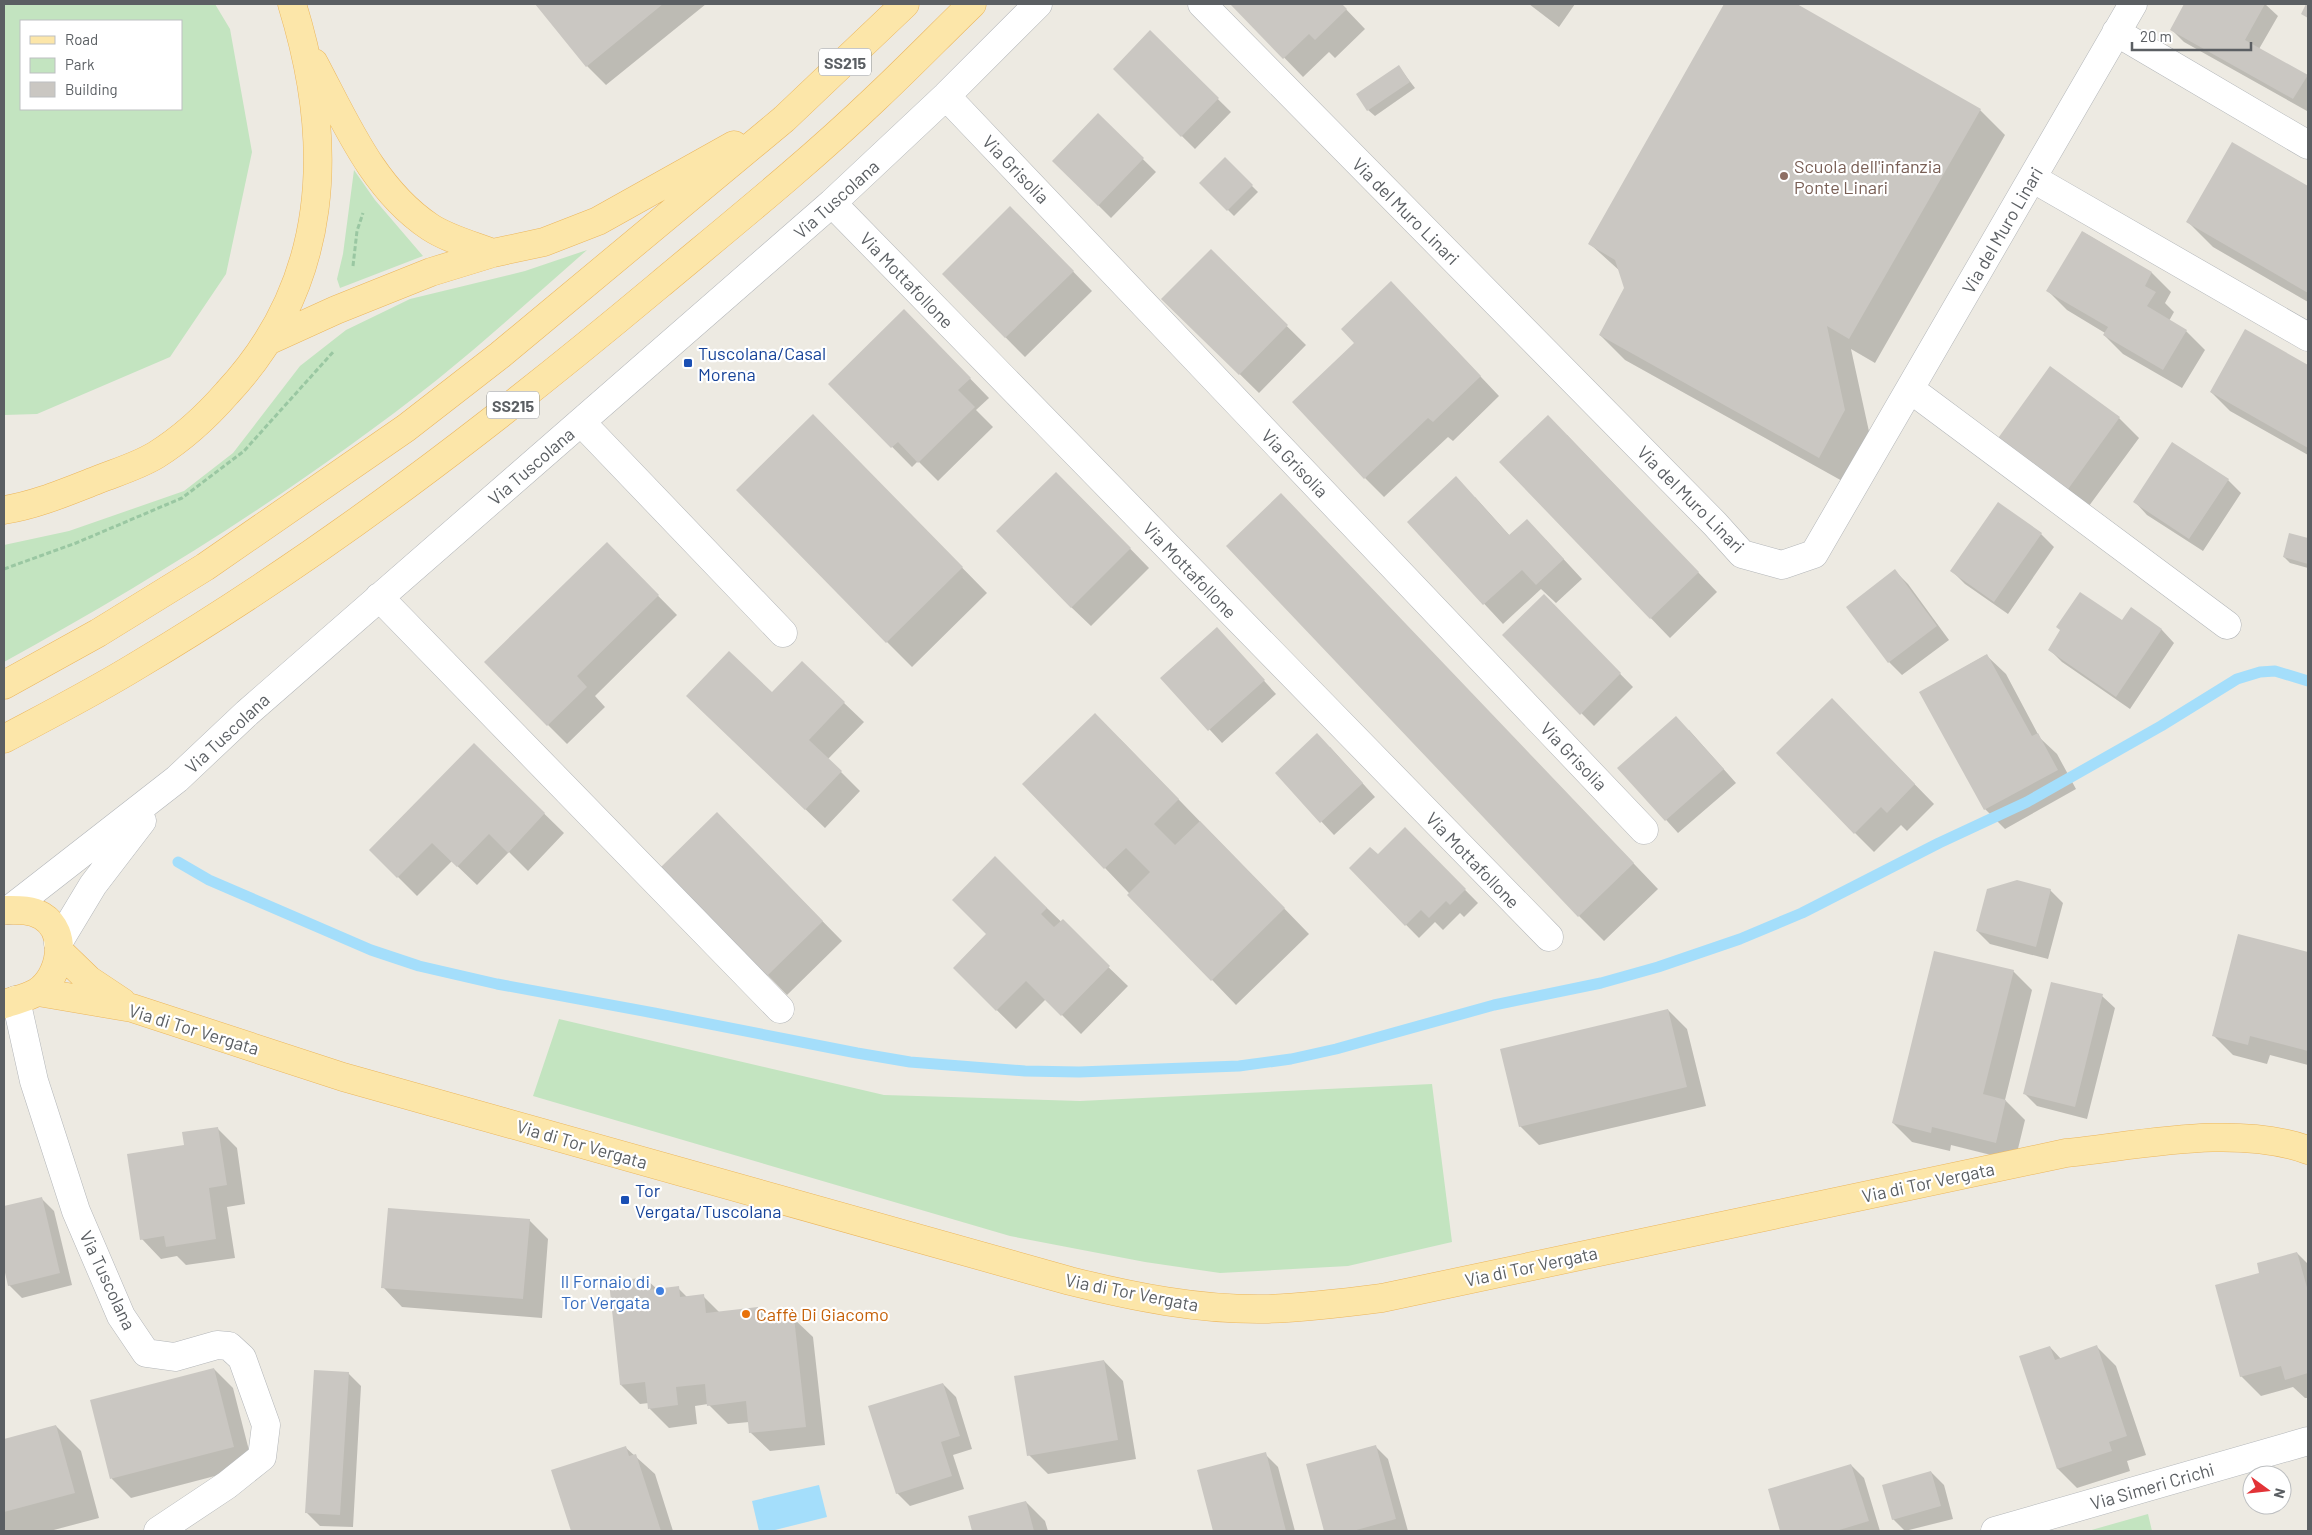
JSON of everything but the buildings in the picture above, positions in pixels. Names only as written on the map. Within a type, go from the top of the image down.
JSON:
[{"type":"main road","points":[[4,510],[53,497],[145,461],[167,448],[212,410],[240,380],[270,340],[291,297],[302,266],[312,228],[317,194],[316,134],[302,40],[292,4]]},
{"type":"main road","name":"SS215","points":[[4,686],[98,633],[205,567],[375,451],[500,355],[784,119],[905,4]]},
{"type":"main road","name":"SS215","points":[[4,739],[136,667],[200,627],[354,524],[440,462],[573,357],[755,204],[875,99],[972,4]]},
{"type":"main road","points":[[302,40],[361,152],[390,190],[417,218],[431,228],[493,253]]},
{"type":"main road","points":[[270,340],[327,313],[406,282],[493,253],[544,242],[598,221],[784,119]]},
{"type":"main road","points":[[6,910],[30,911],[43,916],[53,926],[59,947],[58,962],[54,974],[19,999]]},
{"type":"main road","points":[[59,947],[89,980],[132,1008]]},
{"type":"main road","name":"Via di Tor Vergata","points":[[19,999],[132,1008],[343,1077],[1051,1276],[1119,1293],[1166,1302],[1207,1306],[1287,1308],[1382,1298],[2066,1154],[2182,1140],[2229,1138],[2279,1143],[2308,1150]]},
{"type":"street","name":"Via Tuscolana","points":[[6,910],[177,779],[247,713],[832,204],[946,96],[1038,4]]},
{"type":"street","name":"Via del Muro Linari","points":[[1202,4],[1715,524],[1742,554],[1782,565],[1814,554],[2133,4]]},
{"type":"street","points":[[2116,32],[2308,145]]},
{"type":"street","name":"Via Grisolia","points":[[946,96],[1644,830]]},
{"type":"street","points":[[2032,178],[2308,337]]},
{"type":"street","name":"Via Mottafollone","points":[[832,204],[1548,937]]},
{"type":"street","points":[[1910,389],[2227,625]]},
{"type":"street","points":[[581,422],[783,632]]},
{"type":"street","points":[[380,597],[780,1009]]},
{"type":"street","points":[[59,947],[110,861],[177,779]]},
{"type":"street","name":"Via Tuscolana","points":[[19,999],[34,1081],[60,1166],[76,1211],[121,1316],[146,1353],[174,1357],[217,1345],[229,1346],[242,1358],[266,1425],[262,1457],[227,1485],[158,1531]]},
{"type":"street","name":"Via Simeri Crichi","points":[[1995,1531],[2308,1441]]},
{"type":"green space","points":[[4,4],[215,4],[230,29],[252,152],[226,274],[170,357],[37,414],[4,415]]},
{"type":"green space","points":[[354,170],[375,200],[423,256],[340,288],[337,279],[343,254]]},
{"type":"green space","points":[[587,250],[495,332],[438,379],[334,457],[227,530],[117,598],[4,662],[4,545],[69,531],[184,491],[233,453],[300,366],[346,330],[410,299],[525,271]]},
{"type":"green space","points":[[559,1019],[884,1095],[1080,1101],[1432,1084],[1452,1242],[1348,1266],[1220,1273],[1145,1262],[1010,1236],[533,1096]]},
{"type":"green space","points":[[2148,1514],[2152,1531],[2088,1531]]},
{"type":"water","points":[[819,1485],[827,1517],[771,1531],[759,1531],[752,1501]]},
{"type":"waterway","points":[[178,862],[209,880],[371,950],[419,966],[497,984],[910,1062],[1025,1071],[1079,1072],[1239,1066],[1291,1059],[1336,1049],[1494,1005],[1601,983],[1658,967],[1740,939],[1802,913],[1939,843],[2027,802],[2161,726],[2237,679],[2260,672],[2275,671],[2308,681]]},
{"type":"place","name":"Scuola dell'infanzia Ponte Linari","points":[[1784,176]]},
{"type":"place","name":"Tuscolana/Casal Morena","points":[[688,363]]},
{"type":"place","name":"Tor Vergata/Tuscolana","points":[[625,1200]]},
{"type":"place","name":"Il Fornaio di Tor Vergata","points":[[660,1291]]},
{"type":"place","name":"Caffè Di Giacomo","points":[[746,1314]]}]
